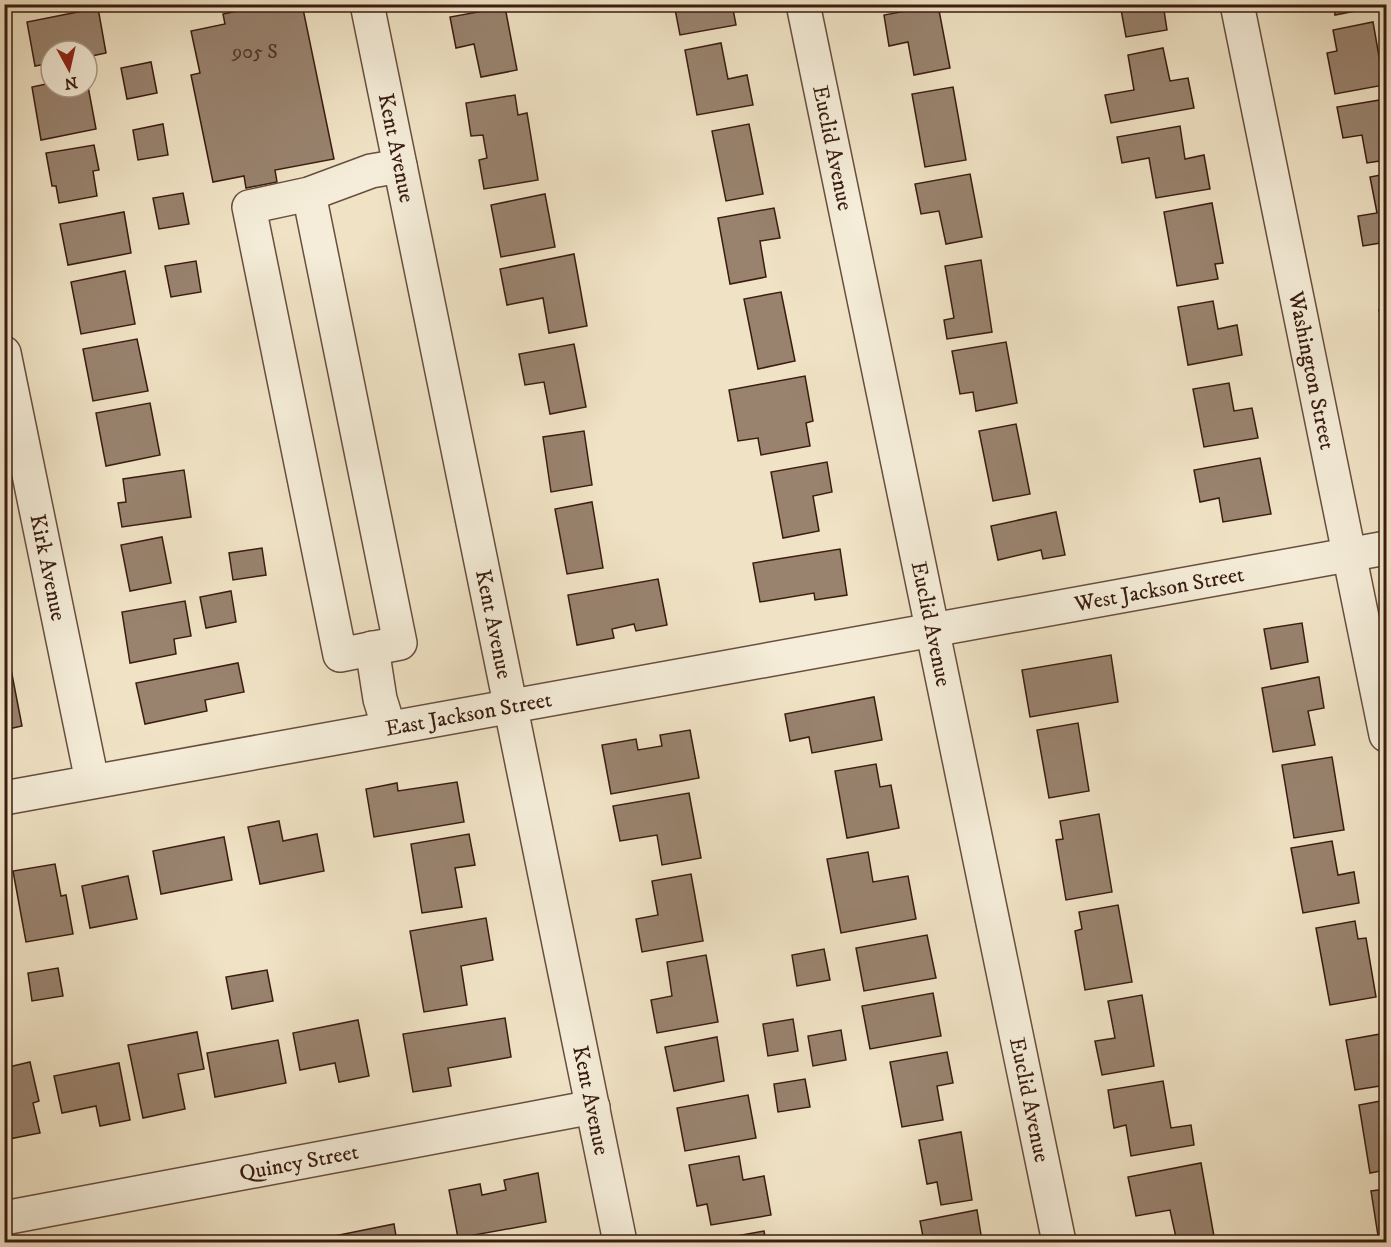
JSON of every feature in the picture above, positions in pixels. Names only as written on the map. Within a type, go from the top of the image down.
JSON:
[{"type":"street","name":"Kent Avenue","points":[[367,4],[620,1242]]},
{"type":"street","name":"Euclid Avenue","points":[[803,4],[1059,1242]]},
{"type":"street","name":"Washington Street","points":[[1237,4],[1386,735]]},
{"type":"street","points":[[309,194],[400,643],[340,656],[249,207],[309,194],[371,171],[400,166]]},
{"type":"street","name":"Kirk Avenue","points":[[4,353],[8,387],[92,781]]},
{"type":"street","name":"West Jackson Street","points":[[932,631],[1386,548]]},
{"type":"street","name":"East Jackson Street","points":[[4,798],[932,631]]},
{"type":"street","points":[[372,648],[389,728]]},
{"type":"street","name":"Quincy Street","points":[[4,1218],[593,1107]]},
{"type":"building","points":[[271,4],[302,4],[334,159],[275,170],[277,182],[246,188],[244,176],[213,182],[191,75],[200,73],[191,31],[225,24],[223,14]]},
{"type":"building","points":[[674,4],[732,4],[736,25],[680,35]]},
{"type":"building","points":[[1120,4],[1163,4],[1167,30],[1126,37]]},
{"type":"building","points":[[1334,4],[1370,4],[1371,8],[1335,15]]},
{"type":"building","points":[[938,5],[950,68],[914,75],[908,42],[889,46],[884,15]]},
{"type":"building","points":[[505,7],[517,70],[481,77],[474,44],[456,48],[450,17]]},
{"type":"building","points":[[98,8],[106,53],[99,54],[99,39],[39,39],[39,65],[35,66],[27,22]]},
{"type":"building","points":[[1373,22],[1384,85],[1335,94],[1327,53],[1337,51],[1333,30]]},
{"type":"building","points":[[721,43],[728,79],[747,75],[753,105],[697,115],[685,50]]},
{"type":"building","points":[[1163,48],[1170,81],[1188,78],[1194,108],[1111,123],[1105,95],[1134,90],[1128,55]]},
{"type":"building","points":[[151,62],[157,93],[127,99],[121,68]]},
{"type":"building","points":[[39,86],[39,99],[90,99],[96,129],[41,140],[32,87]]},
{"type":"building","points":[[953,87],[966,160],[925,167],[912,94]]},
{"type":"building","points":[[515,95],[518,115],[527,113],[538,180],[484,189],[479,160],[487,158],[483,135],[471,136],[466,103]]},
{"type":"building","points":[[1386,99],[1386,160],[1367,163],[1362,135],[1343,138],[1337,107]]},
{"type":"building","points":[[163,124],[168,155],[138,160],[133,130]]},
{"type":"building","points":[[749,124],[763,194],[726,201],[712,131]]},
{"type":"building","points":[[1180,126],[1185,159],[1204,155],[1210,189],[1156,198],[1149,158],[1122,163],[1117,137]]},
{"type":"building","points":[[94,145],[99,170],[93,171],[97,196],[59,203],[56,186],[52,186],[46,153]]},
{"type":"building","points":[[970,174],[982,237],[946,244],[939,211],[921,214],[915,184]]},
{"type":"building","points":[[1386,174],[1386,242],[1363,246],[1358,216],[1377,213],[1370,177]]},
{"type":"building","points":[[183,193],[189,224],[159,229],[153,198]]},
{"type":"building","points":[[545,194],[555,247],[501,257],[491,205]]},
{"type":"building","points":[[1212,203],[1223,263],[1215,264],[1218,279],[1177,286],[1164,212]]},
{"type":"building","points":[[774,208],[780,238],[760,241],[766,277],[730,284],[718,218]]},
{"type":"building","points":[[124,212],[131,253],[68,265],[60,224]]},
{"type":"building","points":[[574,254],[587,326],[549,333],[543,298],[507,305],[500,269]]},
{"type":"building","points":[[981,260],[992,332],[947,339],[944,320],[954,318],[945,266]]},
{"type":"building","points":[[196,261],[201,292],[171,297],[165,266]]},
{"type":"building","points":[[125,271],[135,324],[81,334],[71,282]]},
{"type":"building","points":[[781,292],[795,361],[758,369],[744,299]]},
{"type":"building","points":[[1213,301],[1218,329],[1237,325],[1242,355],[1188,365],[1178,307]]},
{"type":"building","points":[[1386,309],[1386,344],[1379,310]]},
{"type":"building","points":[[137,339],[148,391],[93,401],[83,349]]},
{"type":"building","points":[[1006,342],[1017,403],[976,411],[973,392],[960,394],[952,351]]},
{"type":"building","points":[[574,344],[586,407],[550,414],[544,382],[525,385],[519,354]]},
{"type":"building","points":[[805,376],[813,421],[806,423],[810,446],[761,455],[758,438],[738,441],[729,390]]},
{"type":"building","points":[[1229,383],[1234,411],[1252,408],[1258,438],[1204,447],[1193,389]]},
{"type":"building","points":[[150,403],[160,455],[106,466],[96,413]]},
{"type":"building","points":[[1016,424],[1030,494],[993,501],[979,431]]},
{"type":"building","points":[[584,431],[592,485],[551,492],[543,437]]},
{"type":"building","points":[[1260,458],[1271,514],[1223,522],[1219,498],[1200,502],[1194,470]]},
{"type":"building","points":[[827,462],[832,492],[813,496],[819,531],[783,538],[771,472]]},
{"type":"building","points":[[184,470],[191,517],[122,527],[118,503],[126,502],[123,479]]},
{"type":"building","points":[[592,502],[603,568],[567,574],[555,509]]},
{"type":"building","points":[[1056,512],[1065,555],[1043,559],[1041,550],[998,560],[991,526]]},
{"type":"building","points":[[162,537],[171,583],[130,591],[121,545]]},
{"type":"building","points":[[262,548],[266,575],[233,580],[229,553]]},
{"type":"building","points":[[840,549],[847,595],[815,600],[814,593],[760,602],[753,563]]},
{"type":"building","points":[[658,579],[667,625],[636,631],[634,624],[612,629],[614,638],[577,645],[568,595]]},
{"type":"building","points":[[231,591],[236,622],[206,628],[200,597]]},
{"type":"building","points":[[185,601],[191,636],[174,639],[176,654],[130,663],[122,612]]},
{"type":"building","points":[[1302,623],[1308,662],[1271,669],[1264,629]]},
{"type":"building","points":[[8,654],[22,726],[4,730],[4,655]]},
{"type":"building","points":[[1111,655],[1118,702],[1030,717],[1022,670]]},
{"type":"building","points":[[238,663],[244,692],[205,700],[207,711],[145,724],[136,683]]},
{"type":"building","points":[[1319,677],[1324,708],[1308,711],[1315,745],[1273,752],[1262,688]]},
{"type":"building","points":[[874,697],[882,740],[812,753],[809,737],[790,741],[785,714]]},
{"type":"building","points":[[1078,723],[1089,791],[1049,798],[1037,730]]},
{"type":"building","points":[[690,730],[699,778],[611,794],[602,745],[636,739],[638,750],[662,746],[660,735]]},
{"type":"building","points":[[1332,757],[1344,830],[1294,838],[1282,765]]},
{"type":"building","points":[[876,764],[880,787],[891,785],[899,828],[847,838],[835,771]]},
{"type":"building","points":[[457,782],[464,822],[374,837],[366,789],[397,783],[398,791]]},
{"type":"building","points":[[689,793],[701,858],[662,865],[657,835],[620,841],[613,806]]},
{"type":"building","points":[[1099,814],[1112,892],[1066,900],[1056,840],[1063,839],[1060,821]]},
{"type":"building","points":[[279,821],[283,841],[317,834],[324,871],[260,884],[248,827]]},
{"type":"building","points":[[469,834],[475,865],[455,868],[462,907],[422,913],[411,844]]},
{"type":"building","points":[[224,837],[232,880],[161,894],[153,851]]},
{"type":"building","points":[[1332,841],[1338,875],[1354,872],[1359,903],[1303,913],[1291,848]]},
{"type":"building","points":[[868,852],[873,882],[908,876],[916,919],[841,933],[827,859]]},
{"type":"building","points":[[55,864],[61,896],[66,895],[73,934],[26,942],[13,871]]},
{"type":"building","points":[[691,874],[703,941],[642,952],[636,919],[658,915],[652,881]]},
{"type":"building","points":[[128,876],[137,919],[90,928],[82,886]]},
{"type":"building","points":[[1118,905],[1132,982],[1085,990],[1075,931],[1082,929],[1079,912]]},
{"type":"building","points":[[486,918],[493,960],[461,966],[467,1005],[424,1012],[410,931]]},
{"type":"building","points":[[1355,921],[1358,939],[1366,938],[1376,997],[1330,1005],[1316,928]]},
{"type":"building","points":[[927,935],[936,978],[864,991],[856,948]]},
{"type":"building","points":[[824,949],[830,980],[797,986],[792,955]]},
{"type":"building","points":[[706,955],[718,1022],[657,1033],[651,1000],[672,996],[667,962]]},
{"type":"building","points":[[58,968],[63,996],[32,1001],[28,973]]},
{"type":"building","points":[[267,970],[273,1001],[232,1009],[226,977]]},
{"type":"building","points":[[933,993],[941,1036],[870,1049],[862,1006]]},
{"type":"building","points":[[1142,995],[1154,1066],[1102,1075],[1095,1041],[1115,1038],[1108,1001]]},
{"type":"building","points":[[505,1018],[511,1057],[448,1068],[451,1086],[413,1092],[403,1034]]},
{"type":"building","points":[[793,1019],[798,1051],[768,1056],[763,1024]]},
{"type":"building","points":[[358,1020],[369,1076],[339,1082],[335,1063],[300,1070],[293,1033]]},
{"type":"building","points":[[841,1030],[846,1060],[813,1066],[808,1036]]},
{"type":"building","points":[[197,1032],[204,1069],[178,1074],[185,1109],[143,1118],[128,1045]]},
{"type":"building","points":[[1386,1033],[1386,1085],[1355,1090],[1346,1040]]},
{"type":"building","points":[[717,1037],[724,1081],[674,1091],[665,1047]]},
{"type":"building","points":[[278,1040],[286,1083],[215,1097],[207,1053]]},
{"type":"building","points":[[947,1052],[953,1083],[937,1086],[943,1120],[902,1127],[890,1062]]},
{"type":"building","points":[[30,1062],[39,1101],[33,1103],[40,1133],[4,1140],[4,1068]]},
{"type":"building","points":[[119,1063],[130,1120],[100,1126],[96,1106],[62,1113],[54,1076]]},
{"type":"building","points":[[805,1079],[810,1107],[778,1112],[774,1084]]},
{"type":"building","points":[[1163,1081],[1171,1128],[1191,1125],[1194,1145],[1131,1156],[1126,1125],[1114,1128],[1108,1090]]},
{"type":"building","points":[[748,1095],[756,1138],[685,1151],[677,1108]]},
{"type":"building","points":[[1386,1100],[1386,1170],[1370,1173],[1359,1105]]},
{"type":"building","points":[[961,1132],[972,1200],[941,1205],[937,1182],[927,1184],[919,1140]]},
{"type":"building","points":[[739,1156],[743,1180],[764,1176],[771,1215],[711,1225],[707,1204],[697,1206],[689,1165]]},
{"type":"building","points":[[1201,1163],[1215,1242],[1177,1242],[1170,1210],[1136,1216],[1128,1177]]},
{"type":"building","points":[[538,1173],[546,1222],[458,1238],[449,1190],[480,1184],[482,1195],[506,1190],[504,1180]]},
{"type":"building","points":[[1386,1189],[1386,1242],[1379,1242],[1371,1191]]},
{"type":"building","points":[[977,1210],[982,1241],[924,1242],[920,1221]]},
{"type":"building","points":[[394,1224],[397,1242],[314,1242],[314,1240]]},
{"type":"building","points":[[764,1231],[766,1242],[726,1242],[725,1238]]},
{"type":"building","points":[[552,1236],[553,1242],[518,1242]]}]
